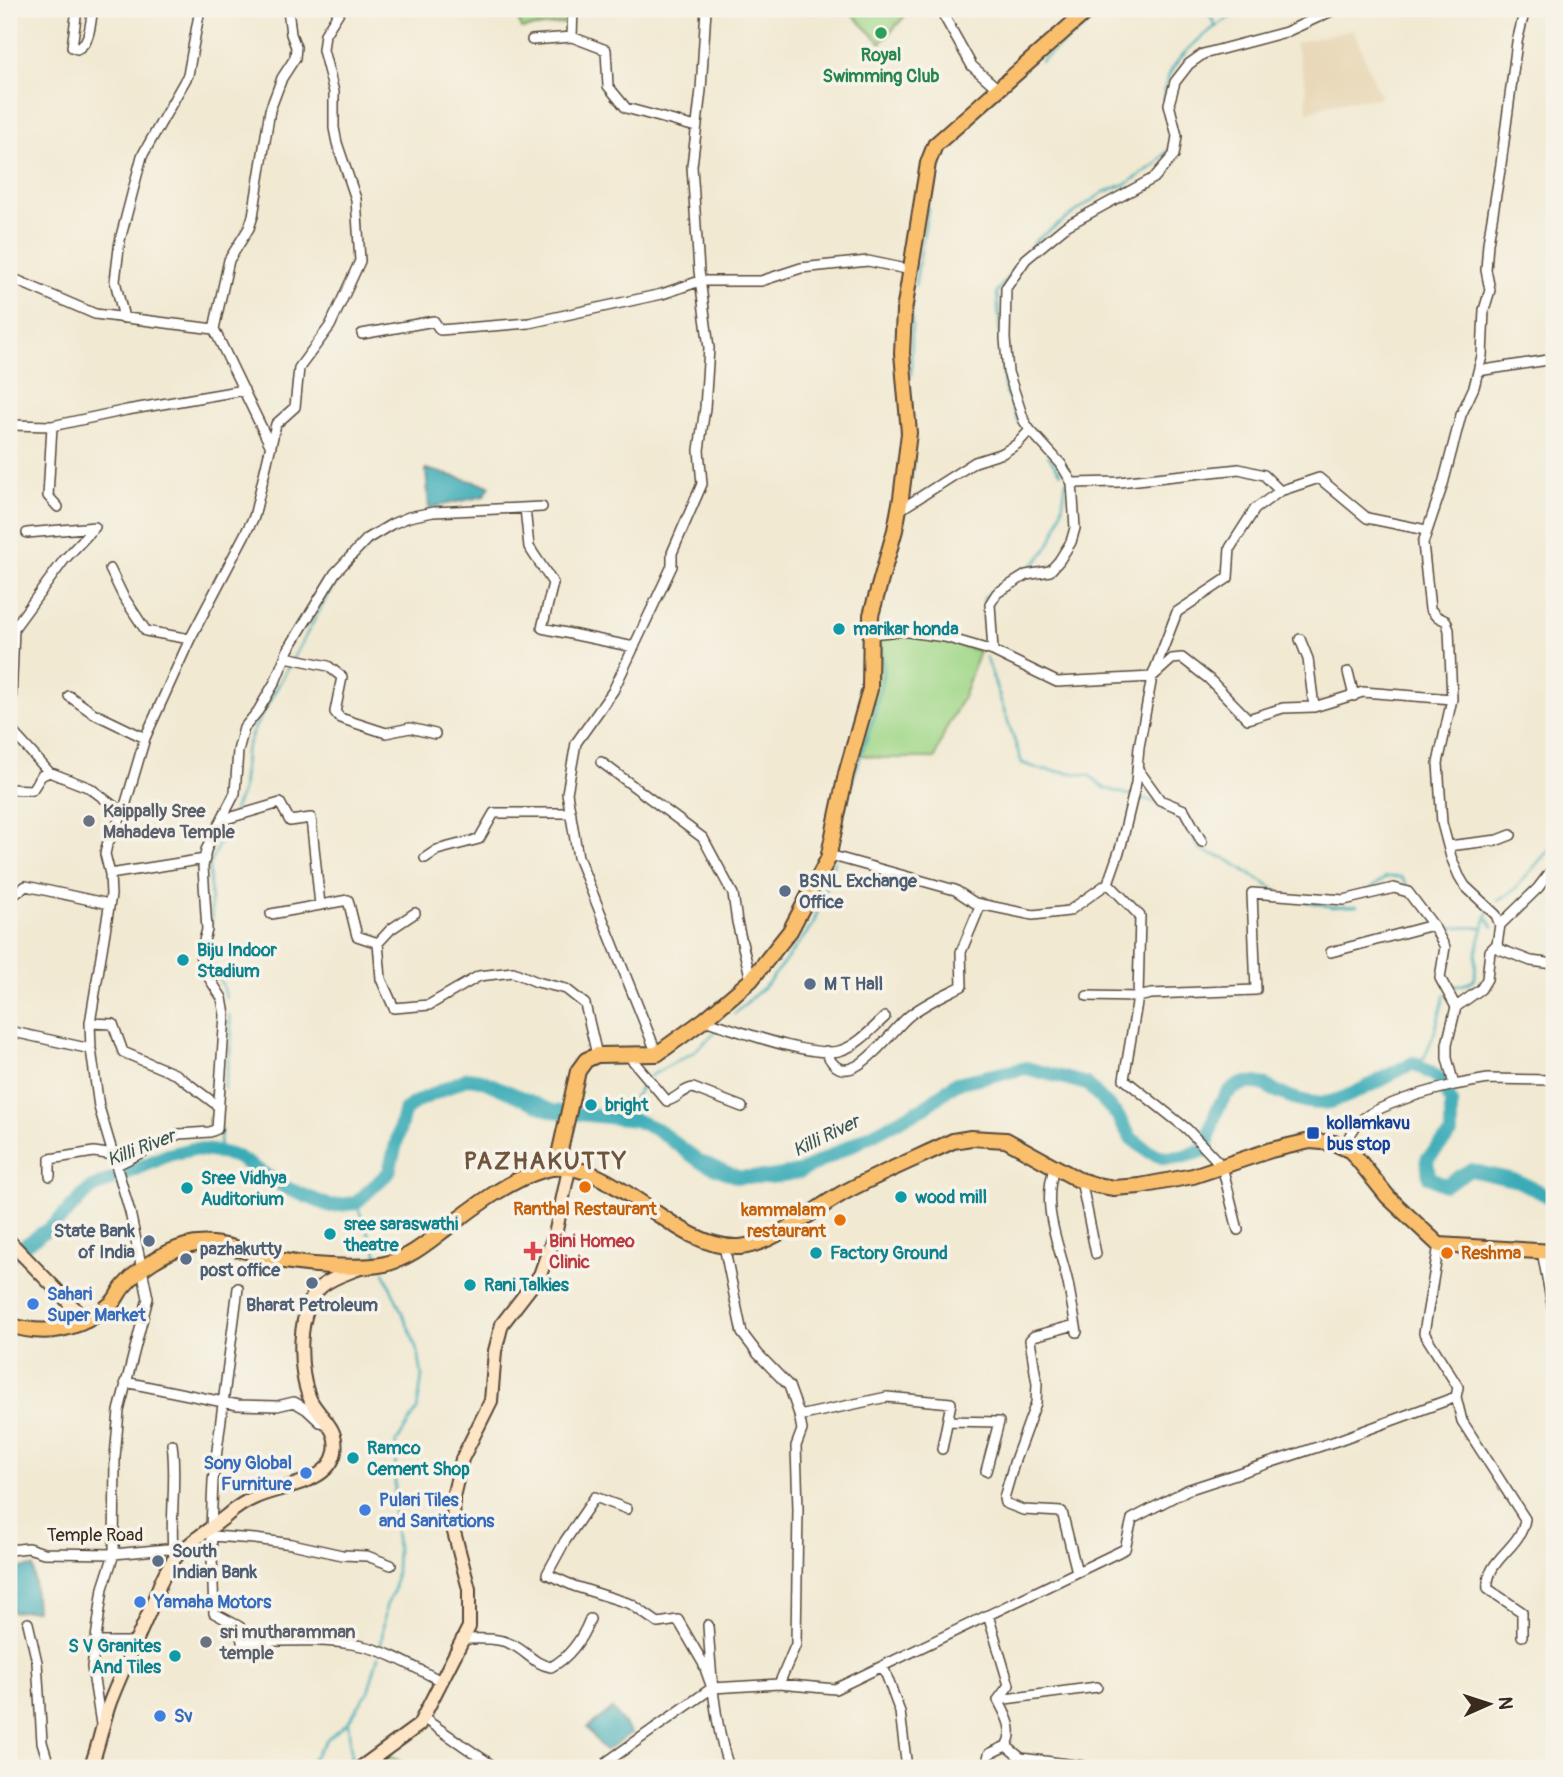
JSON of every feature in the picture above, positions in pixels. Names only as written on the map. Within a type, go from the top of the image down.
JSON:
[{"type":"main road","points":[[360,1768],[419,1725],[469,1627],[469,1589],[454,1532],[453,1497],[462,1459],[491,1401],[495,1351],[502,1324],[540,1275],[556,1230],[565,1123],[578,1070],[586,1060],[597,1055],[657,1054],[704,1020],[751,980],[790,931],[819,880],[829,855],[846,774],[870,689],[872,615],[898,511],[909,433],[902,353],[904,311],[928,163],[935,145],[1089,9]]},
{"type":"main road","points":[[9,1325],[49,1333],[87,1321],[114,1302],[125,1285],[156,1259],[188,1245],[224,1246],[288,1261],[365,1266],[384,1264],[420,1249],[495,1194],[544,1169],[563,1168],[609,1182],[690,1235],[723,1246],[742,1247],[762,1241],[845,1192],[953,1141],[971,1138],[1006,1140],[1081,1180],[1114,1188],[1193,1176],[1271,1150],[1310,1141],[1334,1143],[1351,1151],[1388,1197],[1439,1245],[1548,1252]]},
{"type":"main road","points":[[10,1245],[38,1268],[87,1321]]},
{"type":"main road","points":[[90,1768],[109,1704],[174,1554],[212,1532],[237,1507],[255,1497],[318,1476],[329,1466],[335,1452],[334,1433],[312,1401],[305,1376],[301,1342],[305,1312],[315,1293],[331,1279],[365,1266]]},
{"type":"street","points":[[78,9],[71,39],[72,47],[77,49],[86,41],[93,9]]},
{"type":"street","points":[[124,318],[115,281],[120,240],[142,156],[188,75],[200,9]]},
{"type":"street","points":[[271,447],[214,330],[229,260],[249,228],[253,216],[270,110],[282,78],[295,58],[296,47],[290,34],[288,9]]},
{"type":"street","points":[[102,1730],[92,1667],[94,1642],[103,1588],[114,1554],[115,1457],[119,1412],[148,1298],[130,1212],[99,1107],[91,1049],[90,1023],[109,904],[110,874],[105,854],[122,813],[145,738],[190,639],[254,517],[275,424],[295,407],[299,368],[330,326],[360,261],[356,200],[337,143],[334,128],[334,92],[323,50],[325,34],[341,9]]},
{"type":"street","points":[[572,37],[573,9]]},
{"type":"street","points":[[657,1054],[578,857],[567,793],[576,743],[613,691],[672,566],[672,553],[702,484],[699,450],[709,348],[700,281],[692,166],[706,9]]},
{"type":"street","points":[[940,9],[972,66],[998,88]]},
{"type":"street","points":[[993,651],[990,604],[997,593],[1026,575],[1050,571],[1059,561],[1075,528],[1072,483],[1061,464],[1024,421],[1008,372],[1005,339],[1006,288],[1026,259],[1066,226],[1154,178],[1174,155],[1178,136],[1169,104],[1175,82],[1189,64],[1203,54],[1286,32],[1336,9]]},
{"type":"street","points":[[1453,1085],[1447,1044],[1456,1007],[1481,989],[1487,979],[1490,951],[1497,944],[1500,925],[1496,915],[1465,886],[1448,846],[1442,823],[1438,763],[1452,699],[1449,630],[1446,621],[1436,617],[1430,609],[1423,543],[1443,484],[1461,415],[1474,387],[1482,356],[1485,310],[1490,290],[1486,270],[1488,243],[1517,43],[1525,9]]},
{"type":"street","points":[[532,40],[572,37],[606,50],[608,86],[626,108],[696,127]]},
{"type":"street","points":[[362,334],[434,321],[440,330],[529,323],[662,294],[700,281],[761,281],[802,268],[868,261],[911,270]]},
{"type":"street","points":[[9,277],[95,314],[214,330]]},
{"type":"street","points":[[1478,372],[1554,359]]},
{"type":"street","points":[[9,425],[52,426],[244,390]]},
{"type":"street","points":[[52,426],[48,496],[58,507]]},
{"type":"street","points":[[898,511],[975,462],[1003,453],[1017,444],[1030,430]]},
{"type":"street","points":[[1072,483],[1119,482],[1239,469],[1264,475],[1280,491]]},
{"type":"street","points":[[829,855],[955,890],[981,904],[1033,915],[1069,911],[1108,883],[1121,846],[1136,782],[1139,747],[1152,677],[1177,612],[1228,578],[1230,548],[1255,509],[1280,491],[1319,478],[1367,517],[1426,530]]},
{"type":"street","points":[[525,508],[529,547],[553,583],[542,628],[634,646]]},
{"type":"street","points":[[118,1167],[179,1135],[217,1129],[225,1016],[222,998],[204,970],[200,954],[207,930],[203,867],[206,850],[235,793],[238,751],[244,728],[258,711],[335,573],[367,539],[409,517],[433,512],[542,508]]},
{"type":"street","points":[[27,533],[95,527],[64,560],[14,628],[10,729],[49,772],[90,788],[122,813]]},
{"type":"street","points":[[110,569],[123,596],[146,631],[190,639]]},
{"type":"street","points":[[870,634],[901,631],[945,637],[993,651],[1057,682],[1152,677],[1172,659],[1181,658],[1209,679],[1248,719],[1283,708],[1314,707],[1363,692],[1452,699]]},
{"type":"street","points":[[1300,639],[1308,659],[1314,707]]},
{"type":"street","points":[[286,657],[328,666],[342,677],[335,712],[340,718],[386,733],[410,728],[435,734]]},
{"type":"street","points":[[1348,672],[1354,695]]},
{"type":"street","points":[[69,696],[93,713],[145,738]]},
{"type":"street","points":[[601,762],[703,838],[733,894],[751,980]]},
{"type":"street","points":[[1137,768],[1160,800],[1184,810],[1202,842]]},
{"type":"street","points":[[9,789],[32,790],[41,776],[49,772]]},
{"type":"street","points":[[222,820],[280,803],[290,821],[311,818],[320,905]]},
{"type":"street","points":[[425,858],[437,850],[479,839],[494,813],[571,813]]},
{"type":"street","points":[[1448,846],[1498,840],[1511,835]]},
{"type":"street","points":[[110,874],[205,859]]},
{"type":"street","points":[[1500,925],[1538,888],[1554,867]]},
{"type":"street","points":[[1108,883],[1140,916],[1138,998],[1124,1079],[1187,1129],[1221,1166],[1238,1230]]},
{"type":"street","points":[[9,898],[26,886],[109,904]]},
{"type":"street","points":[[1087,996],[1138,998],[1151,993],[1256,990],[1251,893],[1344,900],[1394,888],[1408,892],[1433,925],[1445,947],[1440,978],[1456,1007]]},
{"type":"street","points":[[271,914],[348,900],[357,936],[378,943]]},
{"type":"street","points":[[826,1051],[830,1063],[837,1069],[856,1067],[909,1016],[962,986],[961,952],[981,904]]},
{"type":"street","points":[[415,913],[391,929],[378,943],[381,979],[394,1008],[429,1005],[479,976],[513,972],[537,982],[566,989],[585,1004],[597,1055]]},
{"type":"street","points":[[1331,952],[1433,925]]},
{"type":"street","points":[[1497,944],[1502,952],[1531,961],[1554,964]]},
{"type":"street","points":[[704,1020],[798,1048],[842,1051],[853,1045],[885,1017]]},
{"type":"street","points":[[90,1023],[113,1024],[123,1052],[177,1075],[218,1106]]},
{"type":"street","points":[[9,1031],[91,1049]]},
{"type":"street","points":[[628,1055],[667,1101],[687,1088],[693,1088],[741,1107]]},
{"type":"street","points":[[1344,1147],[1356,1124],[1370,1114],[1419,1094],[1488,1079],[1554,1080]]},
{"type":"street","points":[[50,1176],[50,1159],[94,1152],[114,1155]]},
{"type":"street","points":[[1055,1166],[1048,1185],[1056,1246],[1068,1285],[1076,1328],[1034,1336],[1030,1340],[1037,1384],[1036,1403],[1004,1497],[1005,1503],[1023,1510],[1062,1512],[1077,1572]]},
{"type":"street","points":[[1081,1180],[1096,1254]]},
{"type":"street","points":[[1439,1245],[1424,1333],[1458,1387],[1457,1397],[1462,1420],[1525,1519],[1523,1531],[1499,1558],[1487,1578],[1488,1588],[1522,1612],[1522,1636]]},
{"type":"street","points":[[723,1246],[742,1333],[789,1386],[802,1430],[796,1446],[796,1644],[779,1684]]},
{"type":"street","points":[[1548,1252],[1554,1316]]},
{"type":"street","points":[[238,1288],[213,1480],[214,1613],[240,1627],[242,1642],[289,1641],[360,1645],[388,1654],[441,1681]]},
{"type":"street","points":[[125,1382],[254,1406],[277,1406],[294,1402],[320,1422],[329,1425]]},
{"type":"street","points":[[799,1416],[887,1397],[951,1403],[942,1449]]},
{"type":"street","points":[[611,1768],[607,1761],[712,1688],[779,1684],[835,1689],[1125,1549],[1132,1519],[1187,1490],[1336,1441],[1457,1397]]},
{"type":"street","points":[[948,1421],[999,1422],[986,1471]]},
{"type":"street","points":[[172,1444],[175,1467],[172,1515],[174,1554]]},
{"type":"street","points":[[627,1509],[595,1497],[565,1541],[547,1574],[574,1586],[631,1604],[658,1623],[678,1620],[703,1663],[712,1688]]},
{"type":"street","points":[[212,1532],[292,1544],[342,1555],[368,1556],[391,1565]]},
{"type":"street","name":"Temple Road","points":[[9,1550],[28,1548],[44,1553],[174,1554]]},
{"type":"street","points":[[988,1615],[1009,1685],[998,1700]]},
{"type":"street","points":[[463,1639],[503,1641],[514,1645],[536,1663],[551,1667],[561,1662],[583,1637],[590,1619]]},
{"type":"street","points":[[28,1623],[37,1662],[42,1741],[47,1768]]},
{"type":"street","points":[[708,1625],[712,1688],[722,1748],[729,1768]]},
{"type":"street","points":[[94,1642],[136,1642]]},
{"type":"street","points":[[883,1666],[900,1712],[907,1768]]},
{"type":"street","points":[[998,1700],[1097,1687]]},
{"type":"street","points":[[986,1768],[989,1754],[1006,1746],[1011,1734],[1008,1719],[998,1700]]},
{"type":"street","points":[[423,1718],[496,1768]]},
{"type":"street","points":[[1006,1746],[1021,1758],[1083,1766]]},
{"type":"shaded area","points":[[1353,29],[1381,98],[1347,101],[1323,106],[1307,113],[1306,86],[1295,43]]},
{"type":"green space","points":[[516,9],[567,9],[566,23],[521,29]]},
{"type":"green space","name":"Royal Swimming Club","points":[[847,9],[895,9],[904,17],[881,43]]},
{"type":"green space","points":[[870,632],[934,638],[979,651],[963,697],[945,731],[935,758],[881,758],[856,754]]},
{"type":"green space","points":[[391,1756],[409,1767],[411,1768],[373,1768]]},
{"type":"water","points":[[426,469],[490,486],[484,496],[429,508]]},
{"type":"water","points":[[33,1567],[36,1610],[12,1612],[9,1569]]},
{"type":"water","points":[[612,1709],[631,1733],[605,1751],[587,1728]]},
{"type":"waterway","points":[[1041,61],[1108,9]]},
{"type":"waterway","points":[[1207,9],[1216,27]]},
{"type":"waterway","points":[[1165,102],[1165,88],[1170,74],[1190,47],[1244,9]]},
{"type":"waterway","points":[[1024,256],[1036,240],[1104,192],[1128,183],[1155,165],[1171,147],[1168,119]]},
{"type":"waterway","points":[[931,188],[948,146],[965,128]]},
{"type":"waterway","points":[[915,285],[928,208]]},
{"type":"waterway","points":[[1011,273],[997,292],[1004,386],[1018,423]]},
{"type":"waterway","points":[[911,375],[912,301]]},
{"type":"waterway","points":[[1048,456],[1061,473]]},
{"type":"waterway","points":[[911,477],[913,459]]},
{"type":"waterway","points":[[1023,572],[1034,564],[1050,544],[1059,520],[1066,481]]},
{"type":"waterway","points":[[232,815],[242,791],[245,753],[253,731],[337,579],[375,541],[406,524]]},
{"type":"waterway","points":[[985,642],[984,598],[994,590]]},
{"type":"waterway","points":[[851,784],[874,717],[884,670],[879,637]]},
{"type":"waterway","points":[[986,657],[1022,763],[1039,769],[1089,775],[1104,788],[1158,803]]},
{"type":"waterway","points":[[1180,813],[1201,851],[1225,858],[1274,889]]},
{"type":"waterway","points":[[226,998],[208,955],[212,925],[209,866],[229,821]]},
{"type":"waterway","points":[[1498,901],[1514,890],[1554,844]]},
{"type":"waterway","points":[[734,1014],[768,983],[813,925],[835,859]]},
{"type":"waterway","points":[[1369,890],[1386,877],[1401,877],[1411,890]]},
{"type":"waterway","points":[[1420,900],[1441,928],[1483,927]]},
{"type":"waterway","points":[[1305,901],[1333,907],[1357,906]]},
{"type":"waterway","points":[[1448,988],[1475,979],[1476,954],[1489,912]]},
{"type":"waterway","points":[[1486,916],[1493,927]]},
{"type":"waterway","points":[[1502,941],[1513,950]]},
{"type":"waterway","points":[[1531,957],[1554,958]]},
{"type":"waterway","points":[[1413,1063],[1424,1058],[1445,994]]},
{"type":"waterway","points":[[224,1088],[232,1038],[229,1015]]},
{"type":"waterway","points":[[650,1076],[694,1052],[719,1029]]},
{"type":"waterway","name":"Killi River","points":[[9,1256],[54,1225],[90,1189],[168,1155],[193,1149],[237,1157],[286,1188],[330,1206],[356,1203],[389,1172],[404,1112],[414,1103],[468,1078],[481,1080],[552,1111],[635,1120],[658,1130],[699,1161],[738,1177],[770,1177],[800,1172],[925,1107],[956,1083],[1026,1068],[1087,1084],[1117,1115],[1131,1138],[1149,1152],[1165,1158],[1206,1150],[1215,1114],[1228,1093],[1236,1086],[1247,1083],[1261,1084],[1299,1100],[1323,1103],[1356,1092],[1413,1063],[1439,1078],[1451,1102],[1451,1134],[1427,1159],[1429,1177],[1445,1185],[1470,1170],[1518,1181],[1554,1199]]},
{"type":"waterway","points":[[619,1118],[644,1084]]},
{"type":"waterway","points":[[219,1152],[221,1130]]},
{"type":"waterway","points":[[356,1203],[378,1257]]},
{"type":"waterway","points":[[1552,1244],[1554,1230]]},
{"type":"waterway","points":[[1549,1259],[1551,1276]]},
{"type":"waterway","points":[[381,1645],[386,1606],[394,1590],[396,1571],[396,1443],[417,1410],[422,1377],[419,1356],[411,1333],[384,1272]]},
{"type":"waterway","points":[[349,1768],[351,1753],[348,1722],[368,1692],[378,1657]]},
{"type":"waterway","points":[[306,1768],[328,1738],[348,1722]]},
{"type":"place","name":"Royal Swimming Club","points":[[881,33]]},
{"type":"place","name":"marikar honda","points":[[839,629]]},
{"type":"place","name":"Kaippally Sree Mahadeva Temple","points":[[89,821]]},
{"type":"place","name":"BSNL Exchange Office","points":[[785,891]]},
{"type":"place","name":"Biju Indoor Stadium","points":[[183,960]]},
{"type":"place","name":"M T Hall","points":[[810,984]]},
{"type":"place","name":"bright","points":[[591,1105]]},
{"type":"place","name":"kollamkavu bus stop","points":[[1313,1133]]},
{"type":"place","name":"Ranthal Restaurant","points":[[585,1187]]},
{"type":"place","name":"Sree Vidhya Auditorium","points":[[187,1188]]},
{"type":"place","name":"wood mill","points":[[901,1197]]},
{"type":"place","name":"kammalam restaurant","points":[[840,1220]]},
{"type":"place","name":"sree saraswathi theatre","points":[[330,1234]]},
{"type":"place","name":"State Bank of India","points":[[149,1241]]},
{"type":"place","name":"Bini Homeo Clinic","points":[[533,1251]]},
{"type":"place","name":"Factory Ground","points":[[816,1253]]},
{"type":"place","name":"Reshma","points":[[1447,1253]]},
{"type":"place","name":"pazhakutty post office","points":[[186,1259]]},
{"type":"place","name":"Bharat Petroleum","points":[[312,1283]]},
{"type":"place","name":"Rani Talkies","points":[[470,1285]]},
{"type":"place","name":"Sahari Super Market","points":[[33,1304]]},
{"type":"place","name":"Ramco Cement Shop","points":[[353,1458]]},
{"type":"place","name":"Sony Global Furniture","points":[[306,1473]]},
{"type":"place","name":"Pulari Tiles and Sanitations","points":[[365,1510]]},
{"type":"place","name":"South Indian Bank","points":[[158,1561]]},
{"type":"place","name":"Yamaha Motors","points":[[140,1602]]},
{"type":"place","name":"sri mutharamman temple","points":[[206,1642]]},
{"type":"place","name":"S V Granites And Tiles","points":[[175,1656]]},
{"type":"place","name":"Sv","points":[[160,1716]]},
{"type":"district","name":"PAZHAKUTTY","points":[[546,1161]]}]
